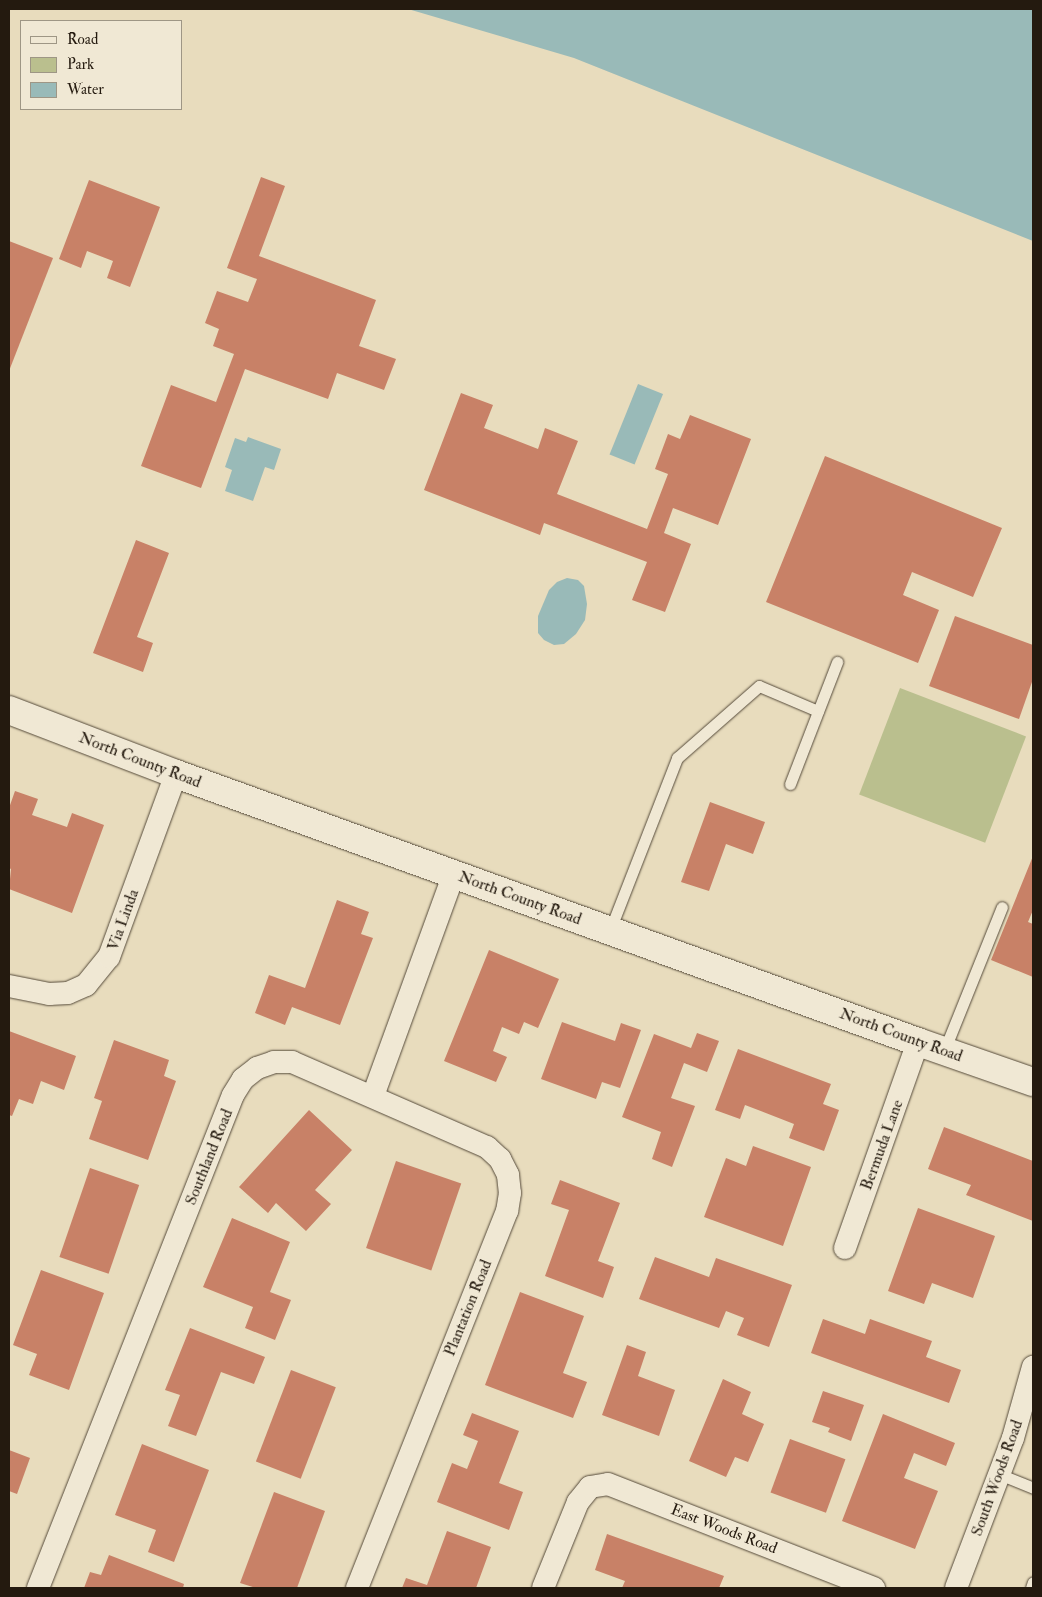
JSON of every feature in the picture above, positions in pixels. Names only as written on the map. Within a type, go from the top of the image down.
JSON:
[{"type":"street","name":"North County Road","points":[[9,710],[176,774],[1033,1082]]},
{"type":"street","name":"Via Linda","points":[[9,986],[49,994],[68,992],[86,985],[109,957],[176,774]]},
{"type":"street","points":[[373,1096],[454,874]]},
{"type":"street","name":"Bermuda Lane","points":[[845,1248],[918,1042]]},
{"type":"street","name":"Southland Road","points":[[38,1588],[234,1095],[243,1079],[257,1068],[274,1062],[292,1062],[373,1096]]},
{"type":"street","name":"Plantation Road","points":[[357,1588],[506,1210],[510,1193],[508,1175],[500,1160],[487,1147],[373,1096]]},
{"type":"street","name":"South Woods Road","points":[[956,1588],[999,1474],[1033,1367]]},
{"type":"street","name":"East Woods Road","points":[[543,1588],[578,1502],[590,1487],[608,1484],[874,1588]]},
{"type":"lane","points":[[790,784],[837,662]]},
{"type":"lane","points":[[610,930],[677,758],[759,686],[818,711]]},
{"type":"lane","points":[[944,1051],[1002,907]]},
{"type":"lane","points":[[999,1474],[1033,1488]]},
{"type":"lane","points":[[1031,1588],[1033,1582]]},
{"type":"green space","points":[[900,688],[1026,736],[985,843],[859,794]]},
{"type":"water","points":[[408,9],[1033,9],[1033,241],[574,58]]},
{"type":"water","points":[[638,384],[663,394],[635,465],[610,454]]},
{"type":"water","points":[[248,437],[281,449],[274,470],[265,467],[253,501],[225,491],[232,470],[225,467],[235,438],[246,442]]},
{"type":"water","points":[[567,578],[578,580],[584,586],[587,604],[585,620],[576,634],[564,644],[554,645],[544,640],[538,633],[538,616],[549,590],[557,582]]},
{"type":"building","points":[[261,177],[285,186],[259,256],[376,300],[359,346],[396,359],[384,390],[337,373],[328,399],[245,369],[201,488],[141,466],[171,385],[216,402],[234,354],[213,346],[219,329],[205,323],[217,291],[248,302],[257,279],[227,268]]},
{"type":"building","points":[[89,180],[160,207],[130,287],[107,278],[113,261],[87,251],[81,268],[59,259]]},
{"type":"building","points":[[9,241],[53,258],[9,371]]},
{"type":"building","points":[[461,393],[493,405],[484,428],[538,449],[545,428],[578,441],[557,494],[647,529],[668,474],[655,469],[668,434],[680,439],[690,415],[751,439],[718,525],[673,508],[664,533],[691,544],[665,612],[632,600],[647,562],[544,523],[540,535],[424,490]]},
{"type":"building","points":[[825,456],[1002,528],[973,597],[912,572],[903,595],[939,610],[918,663],[766,602]]},
{"type":"building","points":[[136,540],[169,553],[137,637],[153,643],[143,672],[93,653]]},
{"type":"building","points":[[955,616],[1033,645],[1033,679],[1019,719],[929,686]]},
{"type":"building","points":[[15,791],[38,799],[32,815],[67,827],[72,813],[104,825],[72,913],[9,889],[11,869],[9,868],[9,808]]},
{"type":"building","points":[[710,802],[765,822],[753,854],[726,844],[709,891],[681,882]]},
{"type":"building","points":[[1033,856],[1033,910],[1028,922],[1033,924],[1033,977],[991,960]]},
{"type":"building","points":[[337,900],[369,912],[361,934],[373,938],[340,1025],[292,1007],[285,1025],[255,1013],[269,975],[305,988]]},
{"type":"building","points":[[489,950],[559,979],[538,1028],[524,1022],[519,1034],[502,1027],[493,1051],[507,1057],[496,1082],[444,1061]]},
{"type":"building","points":[[562,1022],[615,1041],[621,1023],[641,1030],[620,1088],[602,1082],[596,1099],[541,1079]]},
{"type":"building","points":[[9,1031],[76,1056],[64,1090],[41,1081],[33,1104],[19,1099],[12,1116],[9,1115]]},
{"type":"building","points":[[697,1033],[719,1041],[707,1072],[684,1063],[671,1098],[695,1106],[672,1167],[652,1159],[661,1132],[622,1117],[654,1034],[691,1048]]},
{"type":"building","points":[[114,1040],[169,1060],[164,1076],[176,1081],[148,1160],[89,1139],[102,1101],[94,1098]]},
{"type":"building","points":[[738,1049],[831,1084],[823,1104],[839,1110],[824,1151],[789,1138],[794,1124],[745,1105],[740,1119],[715,1110]]},
{"type":"building","points":[[309,1110],[352,1150],[315,1190],[331,1204],[306,1231],[276,1203],[268,1213],[239,1187]]},
{"type":"building","points":[[944,1127],[1033,1161],[1033,1221],[966,1195],[971,1185],[928,1169]]},
{"type":"building","points":[[753,1146],[811,1167],[783,1246],[704,1217],[726,1158],[746,1166]]},
{"type":"building","points":[[396,1161],[461,1183],[431,1270],[366,1248]]},
{"type":"building","points":[[90,1168],[139,1185],[109,1274],[59,1257]]},
{"type":"building","points":[[560,1180],[620,1203],[598,1261],[614,1267],[603,1298],[545,1276],[569,1210],[551,1204]]},
{"type":"building","points":[[918,1208],[995,1236],[973,1298],[932,1283],[924,1304],[888,1291]]},
{"type":"building","points":[[232,1218],[290,1242],[270,1292],[291,1300],[275,1340],[245,1328],[253,1307],[203,1287]]},
{"type":"building","points":[[655,1257],[709,1277],[716,1258],[792,1285],[769,1347],[737,1335],[744,1318],[726,1311],[719,1328],[639,1299]]},
{"type":"building","points":[[41,1270],[104,1293],[69,1390],[29,1375],[37,1354],[13,1345]]},
{"type":"building","points":[[520,1292],[584,1316],[563,1373],[587,1382],[573,1418],[485,1385]]},
{"type":"building","points":[[823,1319],[865,1334],[870,1319],[932,1341],[926,1357],[961,1370],[949,1403],[811,1353]]},
{"type":"building","points":[[190,1328],[265,1357],[254,1384],[221,1372],[196,1436],[168,1426],[180,1395],[165,1390]]},
{"type":"building","points":[[627,1345],[646,1352],[638,1376],[675,1390],[659,1436],[602,1415]]},
{"type":"building","points":[[291,1370],[336,1387],[301,1479],[256,1461]]},
{"type":"building","points":[[723,1379],[751,1392],[742,1414],[764,1424],[748,1462],[735,1457],[726,1477],[689,1461]]},
{"type":"building","points":[[823,1391],[864,1405],[851,1441],[828,1432],[830,1428],[812,1422]]},
{"type":"building","points":[[472,1413],[519,1431],[499,1483],[523,1492],[509,1530],[437,1502],[452,1463],[467,1469],[478,1441],[463,1435]]},
{"type":"building","points":[[883,1414],[955,1443],[946,1466],[914,1453],[904,1478],[938,1491],[915,1549],[842,1521]]},
{"type":"building","points":[[790,1439],[845,1459],[826,1513],[771,1493]]},
{"type":"building","points":[[142,1444],[209,1470],[174,1562],[148,1552],[156,1530],[115,1515]]},
{"type":"building","points":[[9,1450],[30,1458],[17,1494],[9,1491]]},
{"type":"building","points":[[274,1492],[325,1511],[297,1588],[256,1588],[240,1583]]},
{"type":"building","points":[[447,1531],[491,1547],[476,1588],[402,1588],[406,1578],[427,1585]]},
{"type":"building","points":[[607,1534],[724,1576],[719,1588],[622,1588],[625,1581],[595,1570]]},
{"type":"building","points":[[109,1555],[184,1584],[183,1588],[84,1588],[90,1572],[101,1575]]}]
